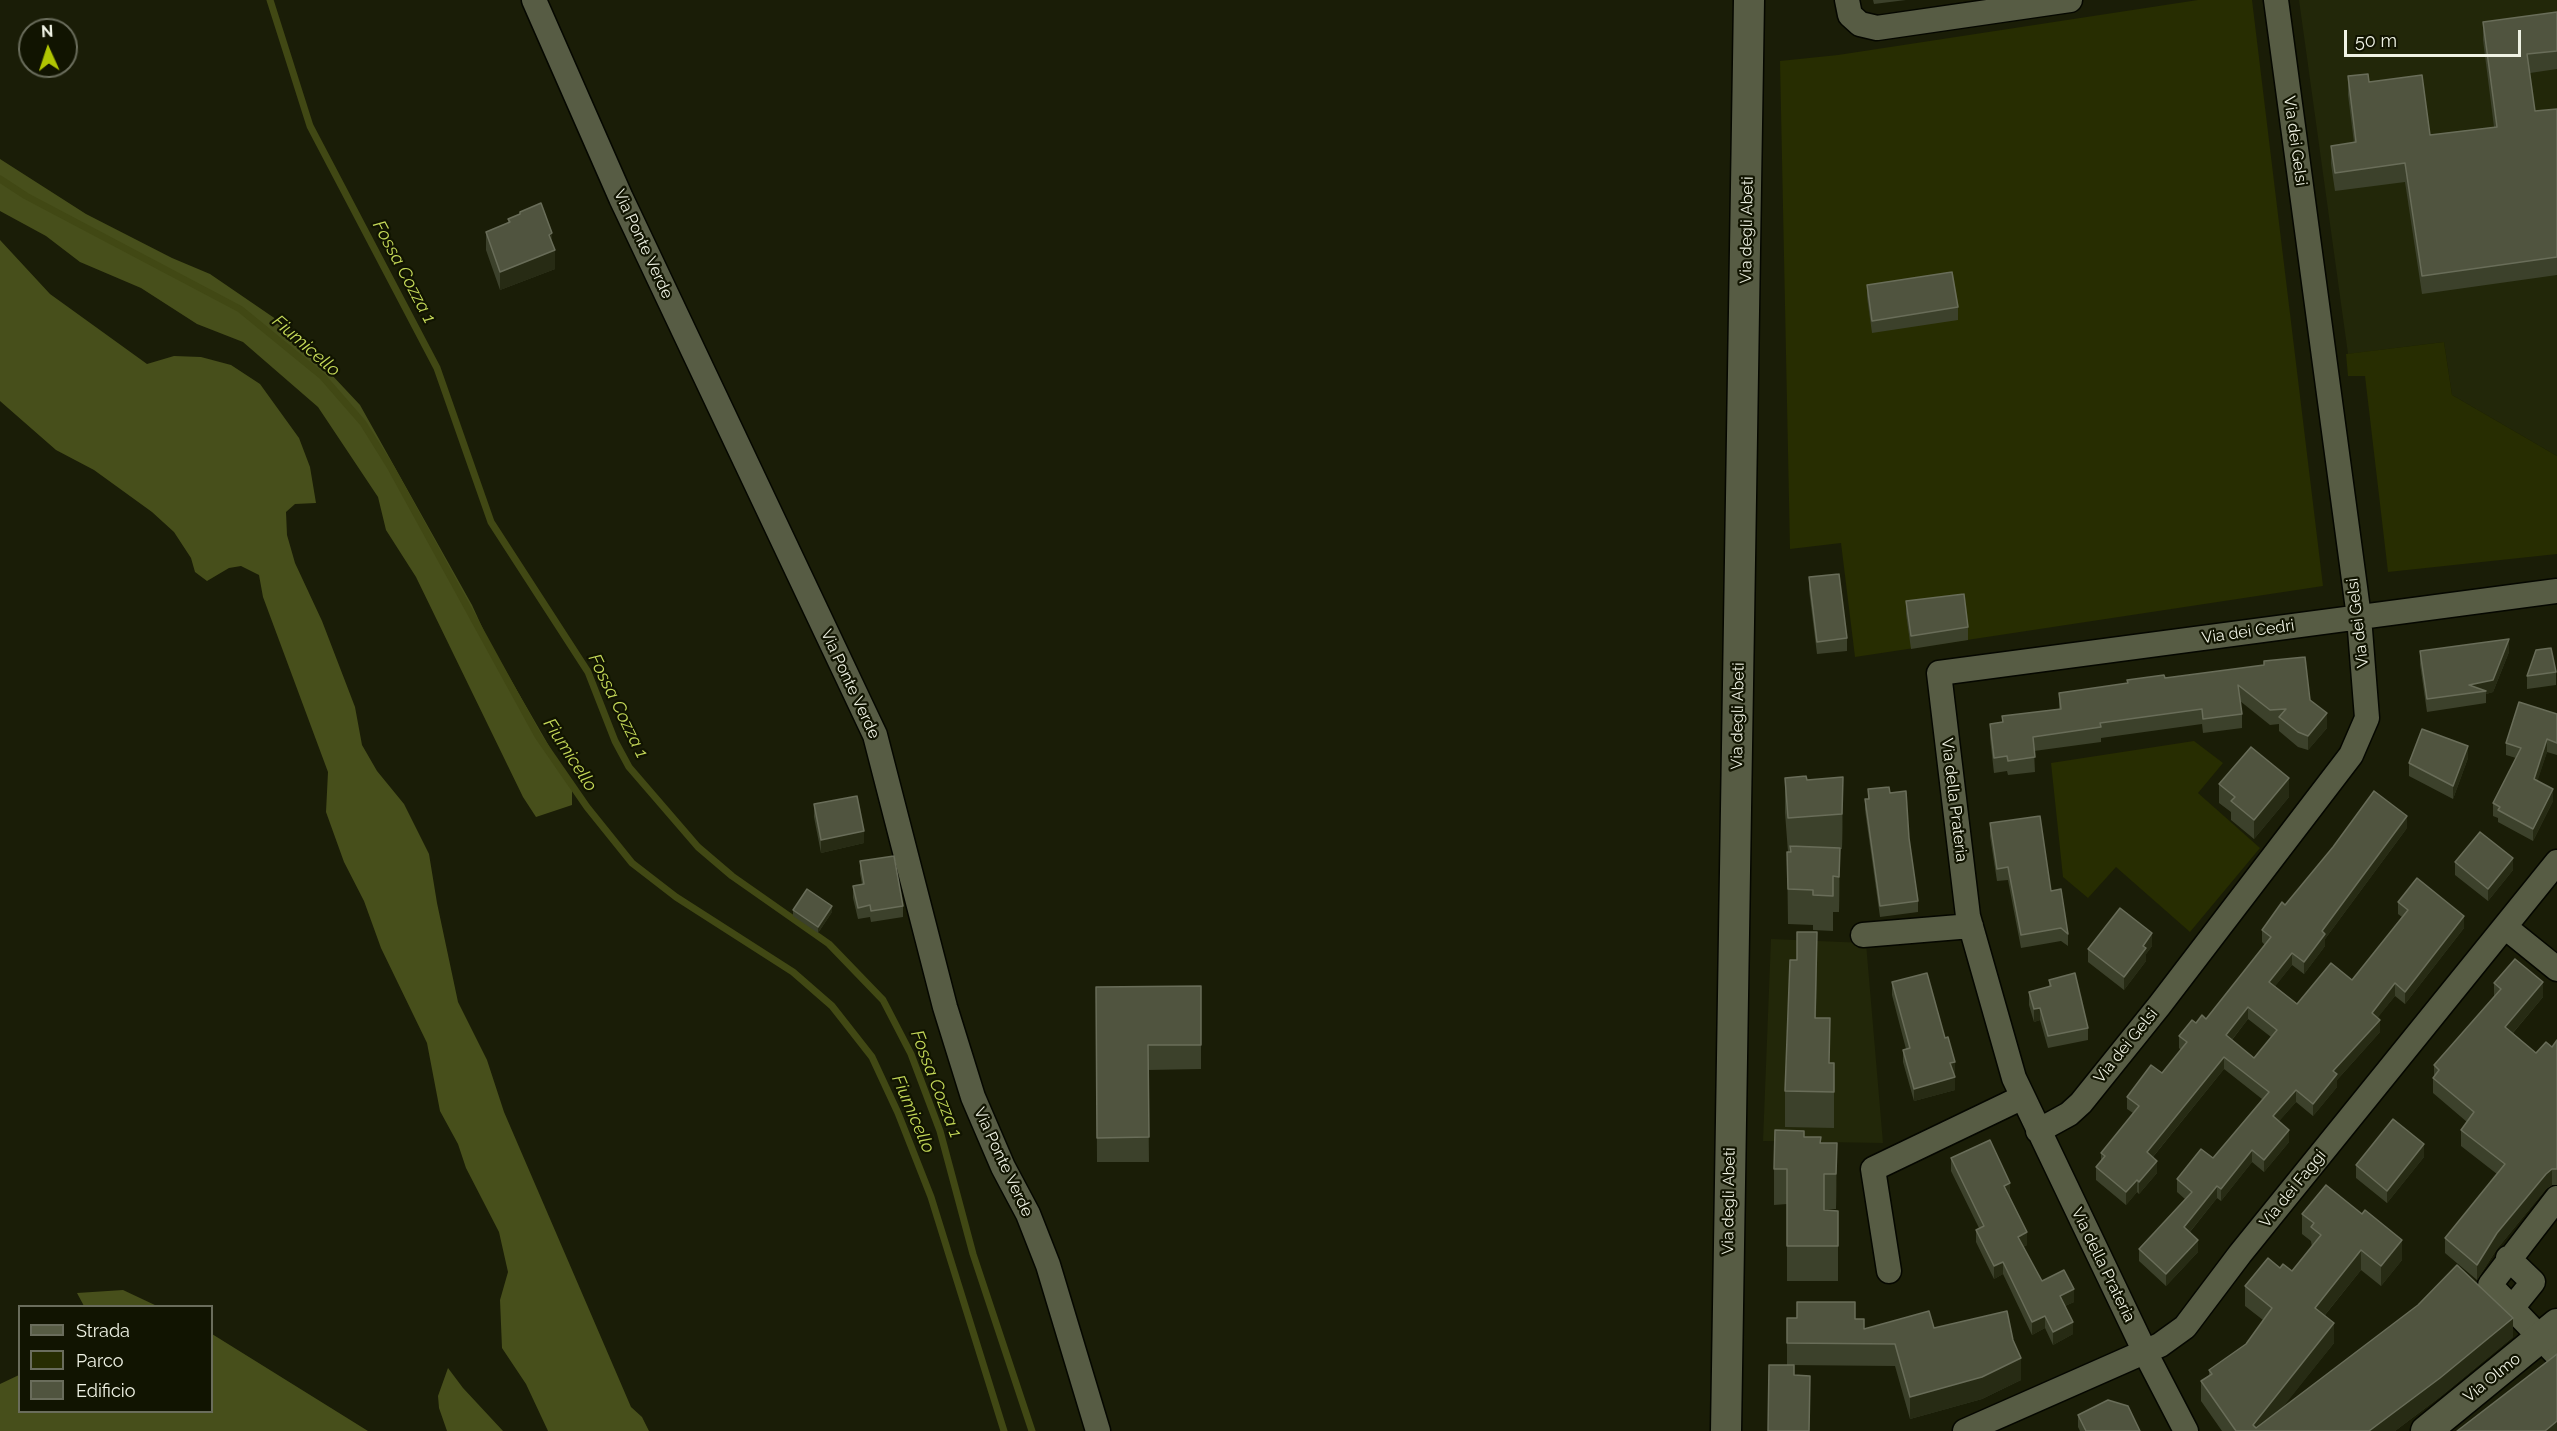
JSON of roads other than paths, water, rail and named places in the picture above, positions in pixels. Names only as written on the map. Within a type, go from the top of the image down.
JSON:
[{"type":"street","name":"Via Ponte Verde","points":[[534,0],[621,198],[875,735],[945,1007],[969,1085],[1003,1167],[1028,1214],[1048,1265],[1098,1431]]},
{"type":"street","name":"Via degli Abeti","points":[[1726,1431],[1749,0]]},
{"type":"street","points":[[1848,8],[1860,24],[1877,28],[2070,0]]},
{"type":"street","name":"Via dei Gelsi","points":[[2038,1131],[2069,1114],[2081,1103],[2351,755],[2367,718],[2360,617],[2276,0]]},
{"type":"street","name":"Via dei Cedri","points":[[1939,673],[2557,591]]},
{"type":"street","name":"Via della Prateria","points":[[1939,673],[1971,926],[2014,1077],[2145,1352],[2186,1431]]},
{"type":"street","name":"Via dei Faggi","points":[[1965,1431],[2145,1352],[2185,1328],[2240,1254],[2557,862]]},
{"type":"street","points":[[1863,935],[1971,926]]},
{"type":"street","points":[[2505,927],[2557,969]]},
{"type":"street","points":[[1889,1271],[1873,1169],[2023,1097]]},
{"type":"street","points":[[2552,1339],[2512,1308],[2490,1285],[2508,1258],[2557,1198]]},
{"type":"street","points":[[2508,1258],[2533,1282],[2512,1308]]},
{"type":"street","name":"Via Olmo","points":[[2426,1431],[2552,1339]]},
{"type":"waterway","name":"Fossa Cozza 1","points":[[270,0],[310,126],[437,368],[491,522],[588,672],[615,741],[629,767],[698,847],[732,876],[829,944],[883,1000],[911,1054],[940,1131],[973,1254],[1032,1431]]},
{"type":"waterway","name":"Fiumicello","points":[[0,179],[26,196],[240,309],[322,376],[363,423],[391,468],[538,736],[587,807],[632,863],[676,897],[793,972],[832,1006],[872,1057],[898,1113],[931,1197],[1004,1431]]}]
